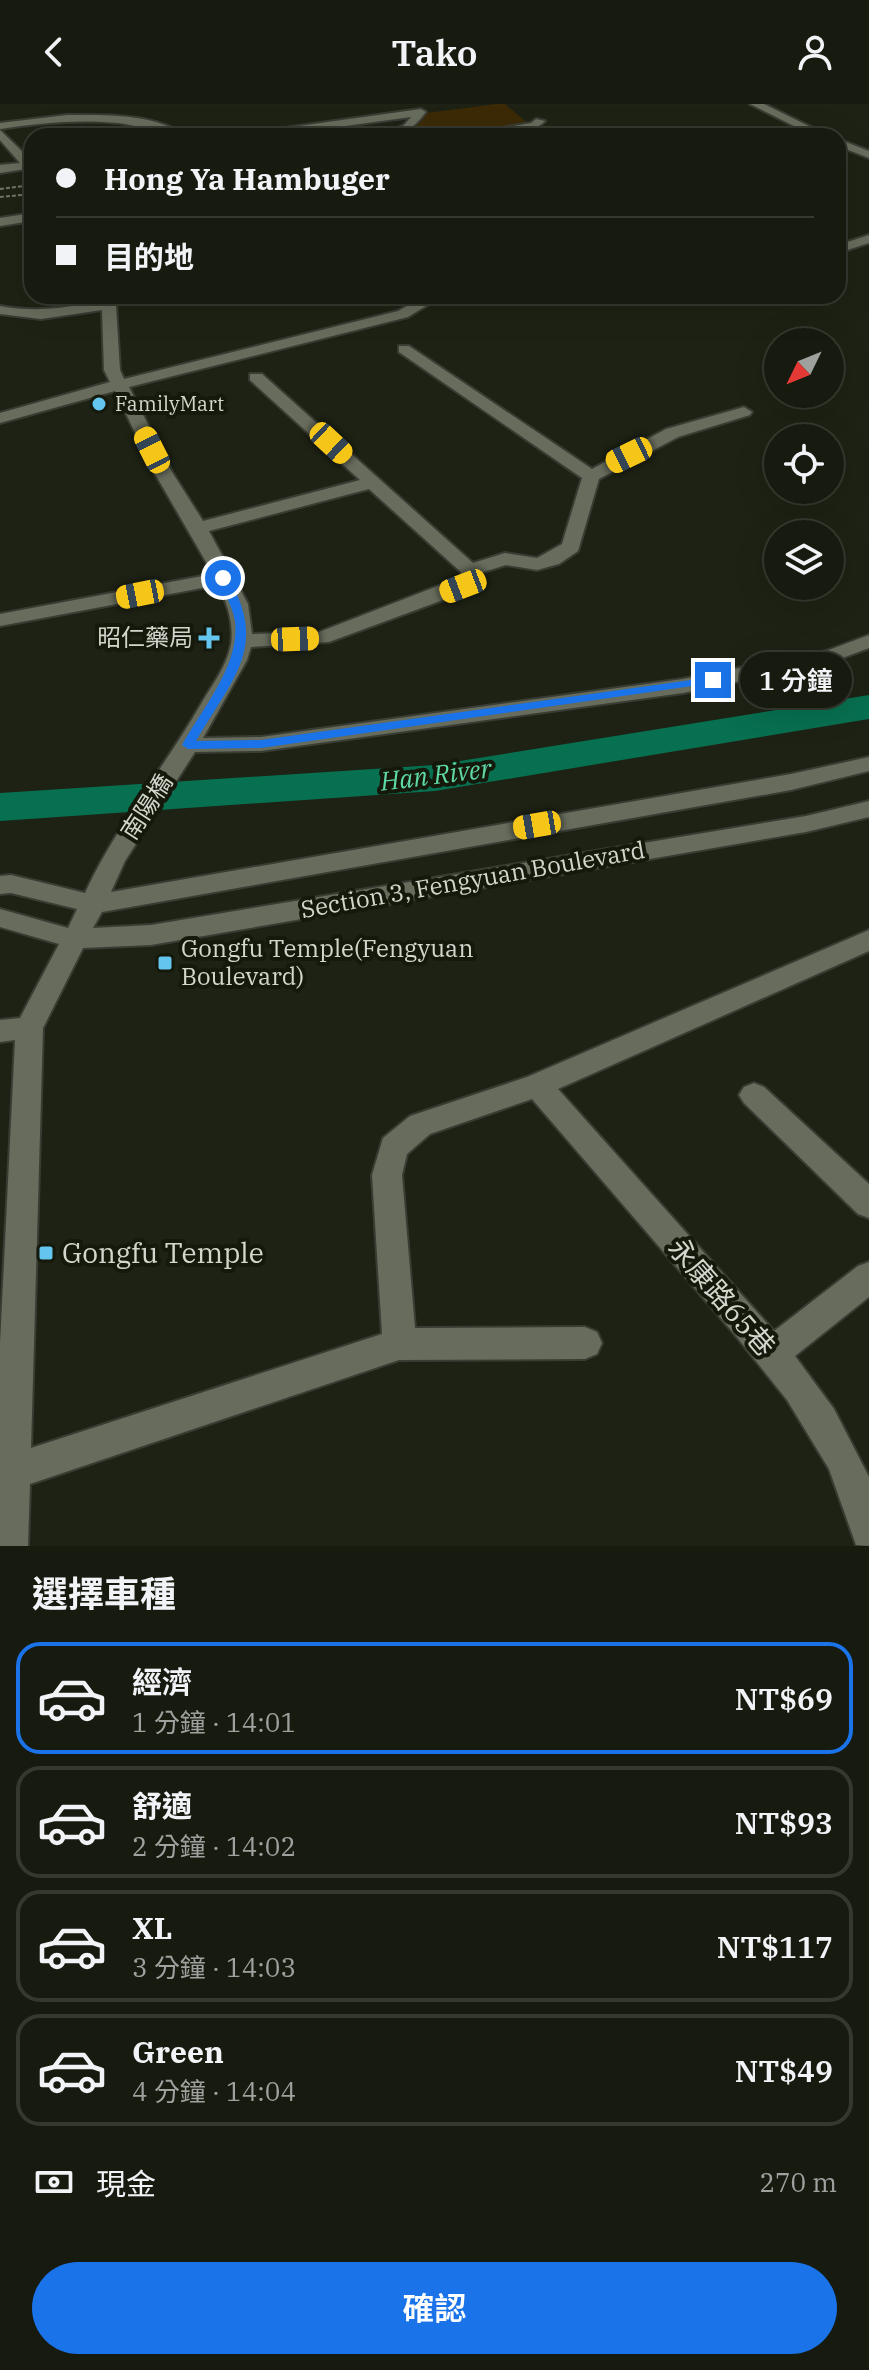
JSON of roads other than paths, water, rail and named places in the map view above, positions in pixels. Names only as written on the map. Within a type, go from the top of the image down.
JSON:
[{"type":"street","points":[[755,104],[806,128]]},
{"type":"street","points":[[298,128],[423,108]]},
{"type":"street","points":[[406,128],[423,108]]},
{"type":"street","points":[[0,126],[51,117],[148,124],[159,128]]},
{"type":"street","points":[[519,128],[534,126],[540,121]]},
{"type":"street","points":[[0,133],[24,159]]},
{"type":"street","points":[[846,145],[869,155]]},
{"type":"street","points":[[0,169],[24,167]]},
{"type":"street","points":[[0,222],[24,218]]},
{"type":"street","points":[[846,246],[869,239]]},
{"type":"street","points":[[0,310],[23,315],[47,315],[96,304]]},
{"type":"street","points":[[114,304],[109,353],[119,385],[163,472],[198,528],[238,604],[242,641],[322,638],[463,586],[471,579],[470,570],[256,377]]},
{"type":"street","points":[[0,418],[403,314],[421,304]]},
{"type":"street","points":[[404,349],[591,476]]},
{"type":"street","points":[[470,570],[505,559],[537,564],[552,560],[571,547],[591,476],[672,433],[744,412]]},
{"type":"street","points":[[198,528],[374,482]]},
{"type":"street","points":[[0,620],[223,578]]},
{"type":"street","name":"南陽橋","points":[[14,1029],[74,939],[113,859],[184,750],[237,660],[242,641]]},
{"type":"street","points":[[184,750],[261,744],[683,686],[832,656],[869,641]]},
{"type":"street","name":"Section 3, Fengyuan Boulevard","points":[[93,904],[791,782],[869,764]]},
{"type":"street","name":"Section 3, Fengyuan Boulevard","points":[[0,918],[74,939],[151,935],[806,824],[869,809]]},
{"type":"street","points":[[4,879],[93,904]]},
{"type":"street","points":[[399,1344],[387,1175],[394,1147],[420,1125],[537,1085],[869,940]]},
{"type":"street","points":[[9,1546],[14,1029]]},
{"type":"street","name":"永康路65巷","points":[[537,1085],[772,1353],[825,1427],[860,1494],[869,1532]]},
{"type":"street","points":[[754,1095],[869,1204]]},
{"type":"street","points":[[772,1353],[869,1277]]},
{"type":"street","points":[[8,1492],[399,1344],[585,1343]]},
{"type":"waterway","name":"Han River","points":[[0,807],[435,778],[869,707]]},
{"type":"place","name":"FamilyMart","points":[[99,404]]},
{"type":"place","name":"昭仁藥局","points":[[209,638]]},
{"type":"place","name":"Gongfu Temple(Fengyuan Boulevard)","points":[[165,963]]},
{"type":"place","name":"Gongfu Temple","points":[[46,1253]]}]
